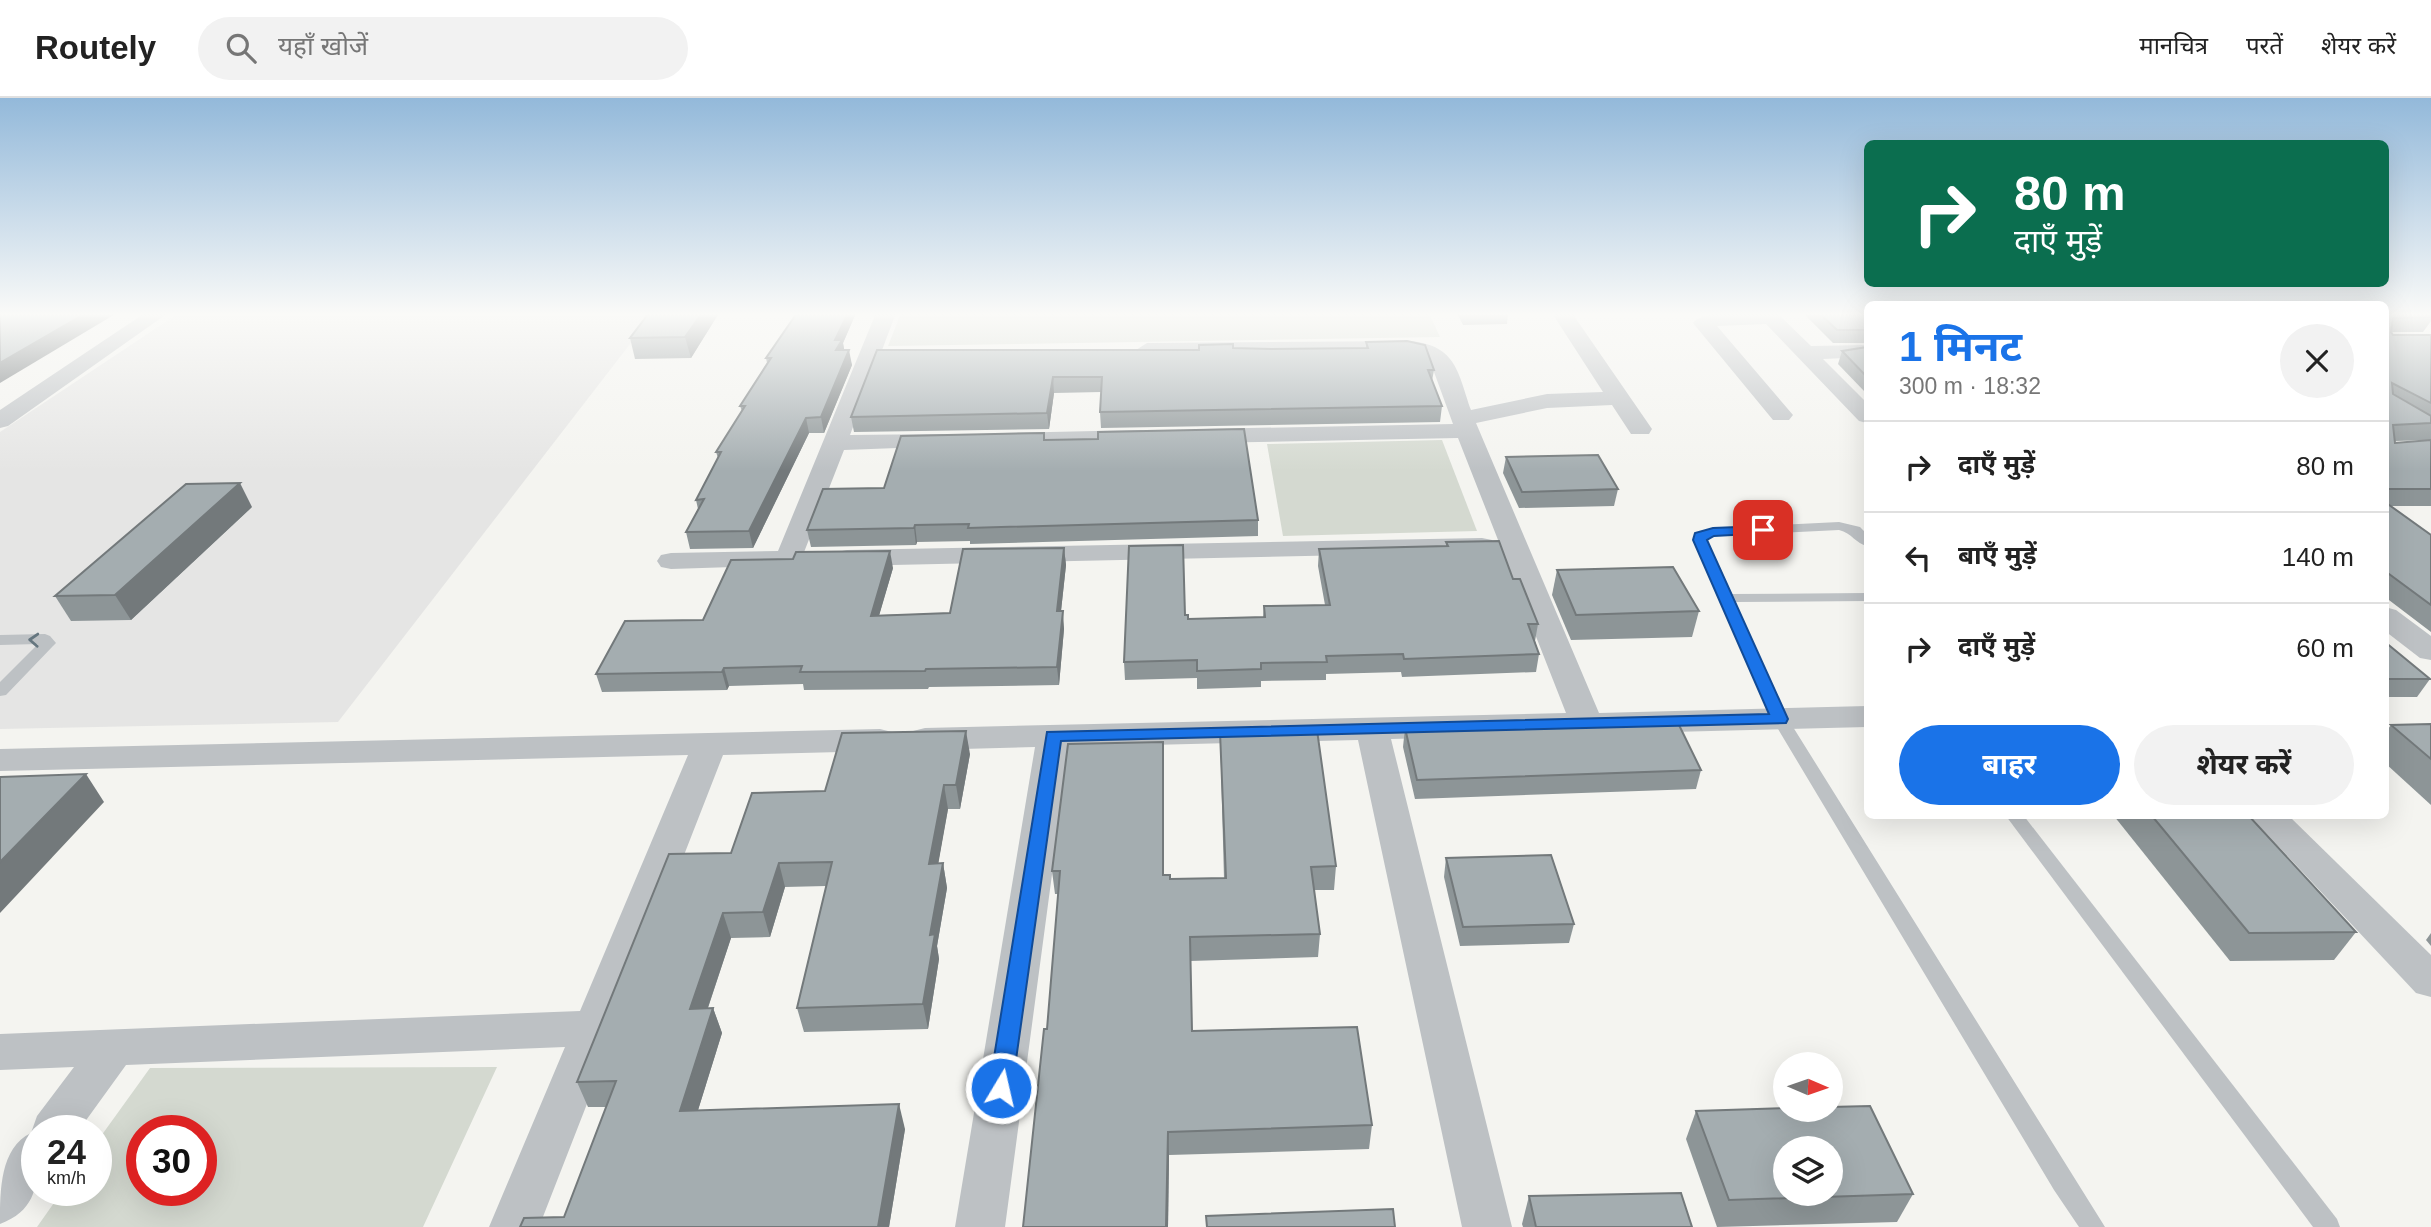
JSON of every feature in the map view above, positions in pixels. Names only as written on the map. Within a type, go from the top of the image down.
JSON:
[{"type":"street","points":[[0,421],[81,366]]},
{"type":"street","points":[[789,559],[865,366]]},
{"type":"street","points":[[1444,366],[1465,425],[1587,724]]},
{"type":"street","points":[[1598,366],[1640,429]]},
{"type":"street","points":[[1739,366],[1781,415]]},
{"type":"street","points":[[1817,366],[1864,413]]},
{"type":"street","points":[[987,440],[1173,437],[1465,425],[1547,401],[1620,398]]},
{"type":"street","points":[[835,443],[959,441]]},
{"type":"street","points":[[671,561],[1516,545]]},
{"type":"street","points":[[2389,619],[2431,651]]},
{"type":"street","points":[[0,760],[1864,717]]},
{"type":"street","points":[[1372,729],[1487,1227]]},
{"type":"street","points":[[980,1227],[1054,736]]},
{"type":"street","points":[[514,1227],[710,744]]},
{"type":"street","points":[[2271,819],[2431,981]]},
{"type":"street","points":[[0,1052],[595,1028]]},
{"type":"street","points":[[64,1115],[114,1047]]},
{"type":"street","points":[[0,1202],[21,1174]]},
{"type":"lane","points":[[1864,524],[1705,533],[1700,540],[1780,719],[2062,1182],[2093,1227]]},
{"type":"lane","points":[[1849,527],[1864,540]]},
{"type":"lane","points":[[1725,598],[1864,597]]},
{"type":"lane","points":[[0,640],[44,639],[48,643],[0,691]]},
{"type":"lane","points":[[2017,819],[2328,1227]]},
{"type":"shaded area","points":[[100,366],[613,366],[338,722],[0,729],[0,432]]},
{"type":"shaded area","points":[[1442,440],[1477,531],[1283,536],[1267,444]]},
{"type":"shaded area","points":[[497,1067],[423,1227],[37,1227],[52,1206],[112,1206],[112,1121],[150,1068]]},
{"type":"building","points":[[766,366],[842,366],[821,417],[806,418],[749,531],[686,532],[704,499],[696,500],[721,452],[716,452],[745,406],[740,406]]},
{"type":"building","points":[[871,366],[1432,366],[1434,370],[1428,370],[1442,406],[1100,412],[1102,377],[1053,377],[1047,413],[851,417]]},
{"type":"building","points":[[1856,366],[1864,366],[1864,374]]},
{"type":"building","points":[[2389,366],[2431,366],[2431,403],[2392,383],[2393,394],[2431,416],[2431,423],[2393,425],[2395,443],[2431,440],[2431,489],[2389,489]]},
{"type":"building","points":[[1244,429],[1258,520],[968,528],[969,524],[915,525],[914,528],[807,530],[823,489],[884,488],[901,436],[1044,433],[1044,440],[1098,439],[1098,432]]},
{"type":"building","points":[[1598,455],[1618,489],[1522,492],[1506,457]]},
{"type":"building","points":[[240,483],[115,595],[55,596],[186,484]]},
{"type":"building","points":[[2389,505],[2431,535],[2431,605],[2389,574]]},
{"type":"building","points":[[1499,541],[1513,579],[1520,579],[1538,624],[1528,624],[1539,654],[1404,659],[1403,654],[1326,656],[1327,662],[1261,663],[1261,669],[1197,671],[1197,660],[1124,662],[1129,546],[1183,545],[1185,615],[1188,615],[1188,619],[1265,617],[1264,606],[1330,605],[1319,549],[1448,546],[1446,542]]},
{"type":"building","points":[[1064,548],[1057,611],[1063,611],[1057,667],[800,672],[802,666],[724,668],[722,672],[596,674],[625,621],[703,620],[731,560],[793,559],[796,552],[890,551],[871,616],[950,613],[963,549]]},
{"type":"building","points":[[1673,567],[1699,611],[1576,615],[1557,570]]},
{"type":"building","points":[[2389,645],[2430,679],[2389,679]]},
{"type":"building","points":[[1678,723],[1701,770],[1417,780],[1405,728]]},
{"type":"building","points":[[2431,724],[2431,759],[2391,725]]},
{"type":"building","points":[[1317,730],[1336,866],[1311,867],[1320,934],[1190,937],[1192,1031],[1357,1027],[1372,1125],[1168,1132],[1166,1227],[1023,1227],[1044,1029],[1047,1029],[1060,871],[1052,871],[1068,744],[1163,742],[1163,875],[1170,875],[1170,879],[1226,878],[1220,732]]},
{"type":"building","points":[[966,731],[956,785],[944,785],[929,864],[943,863],[930,935],[935,934],[923,1004],[797,1008],[832,862],[779,863],[763,912],[723,913],[690,1009],[713,1008],[680,1111],[899,1104],[878,1227],[520,1227],[524,1218],[564,1217],[616,1081],[577,1082],[669,854],[731,853],[752,793],[825,791],[842,733]]},
{"type":"building","points":[[86,774],[0,862],[0,777]]},
{"type":"building","points":[[2154,819],[2252,819],[2356,932],[2249,933]]},
{"type":"building","points":[[1551,855],[1574,924],[1463,927],[1446,858]]},
{"type":"building","points":[[1870,1106],[1913,1194],[1843,1196],[1843,1136],[1773,1136],[1773,1199],[1729,1200],[1696,1111],[1773,1108],[1773,1122],[1843,1122],[1843,1107]]},
{"type":"building","points":[[1681,1193],[1692,1227],[1536,1227],[1529,1196]]},
{"type":"building","points":[[1393,1209],[1395,1227],[1207,1227],[1206,1216]]},
{"type":"route","points":[[1001,1088],[1054,736],[1780,719],[1700,540],[1700,536],[1705,533],[1763,530]]}]
